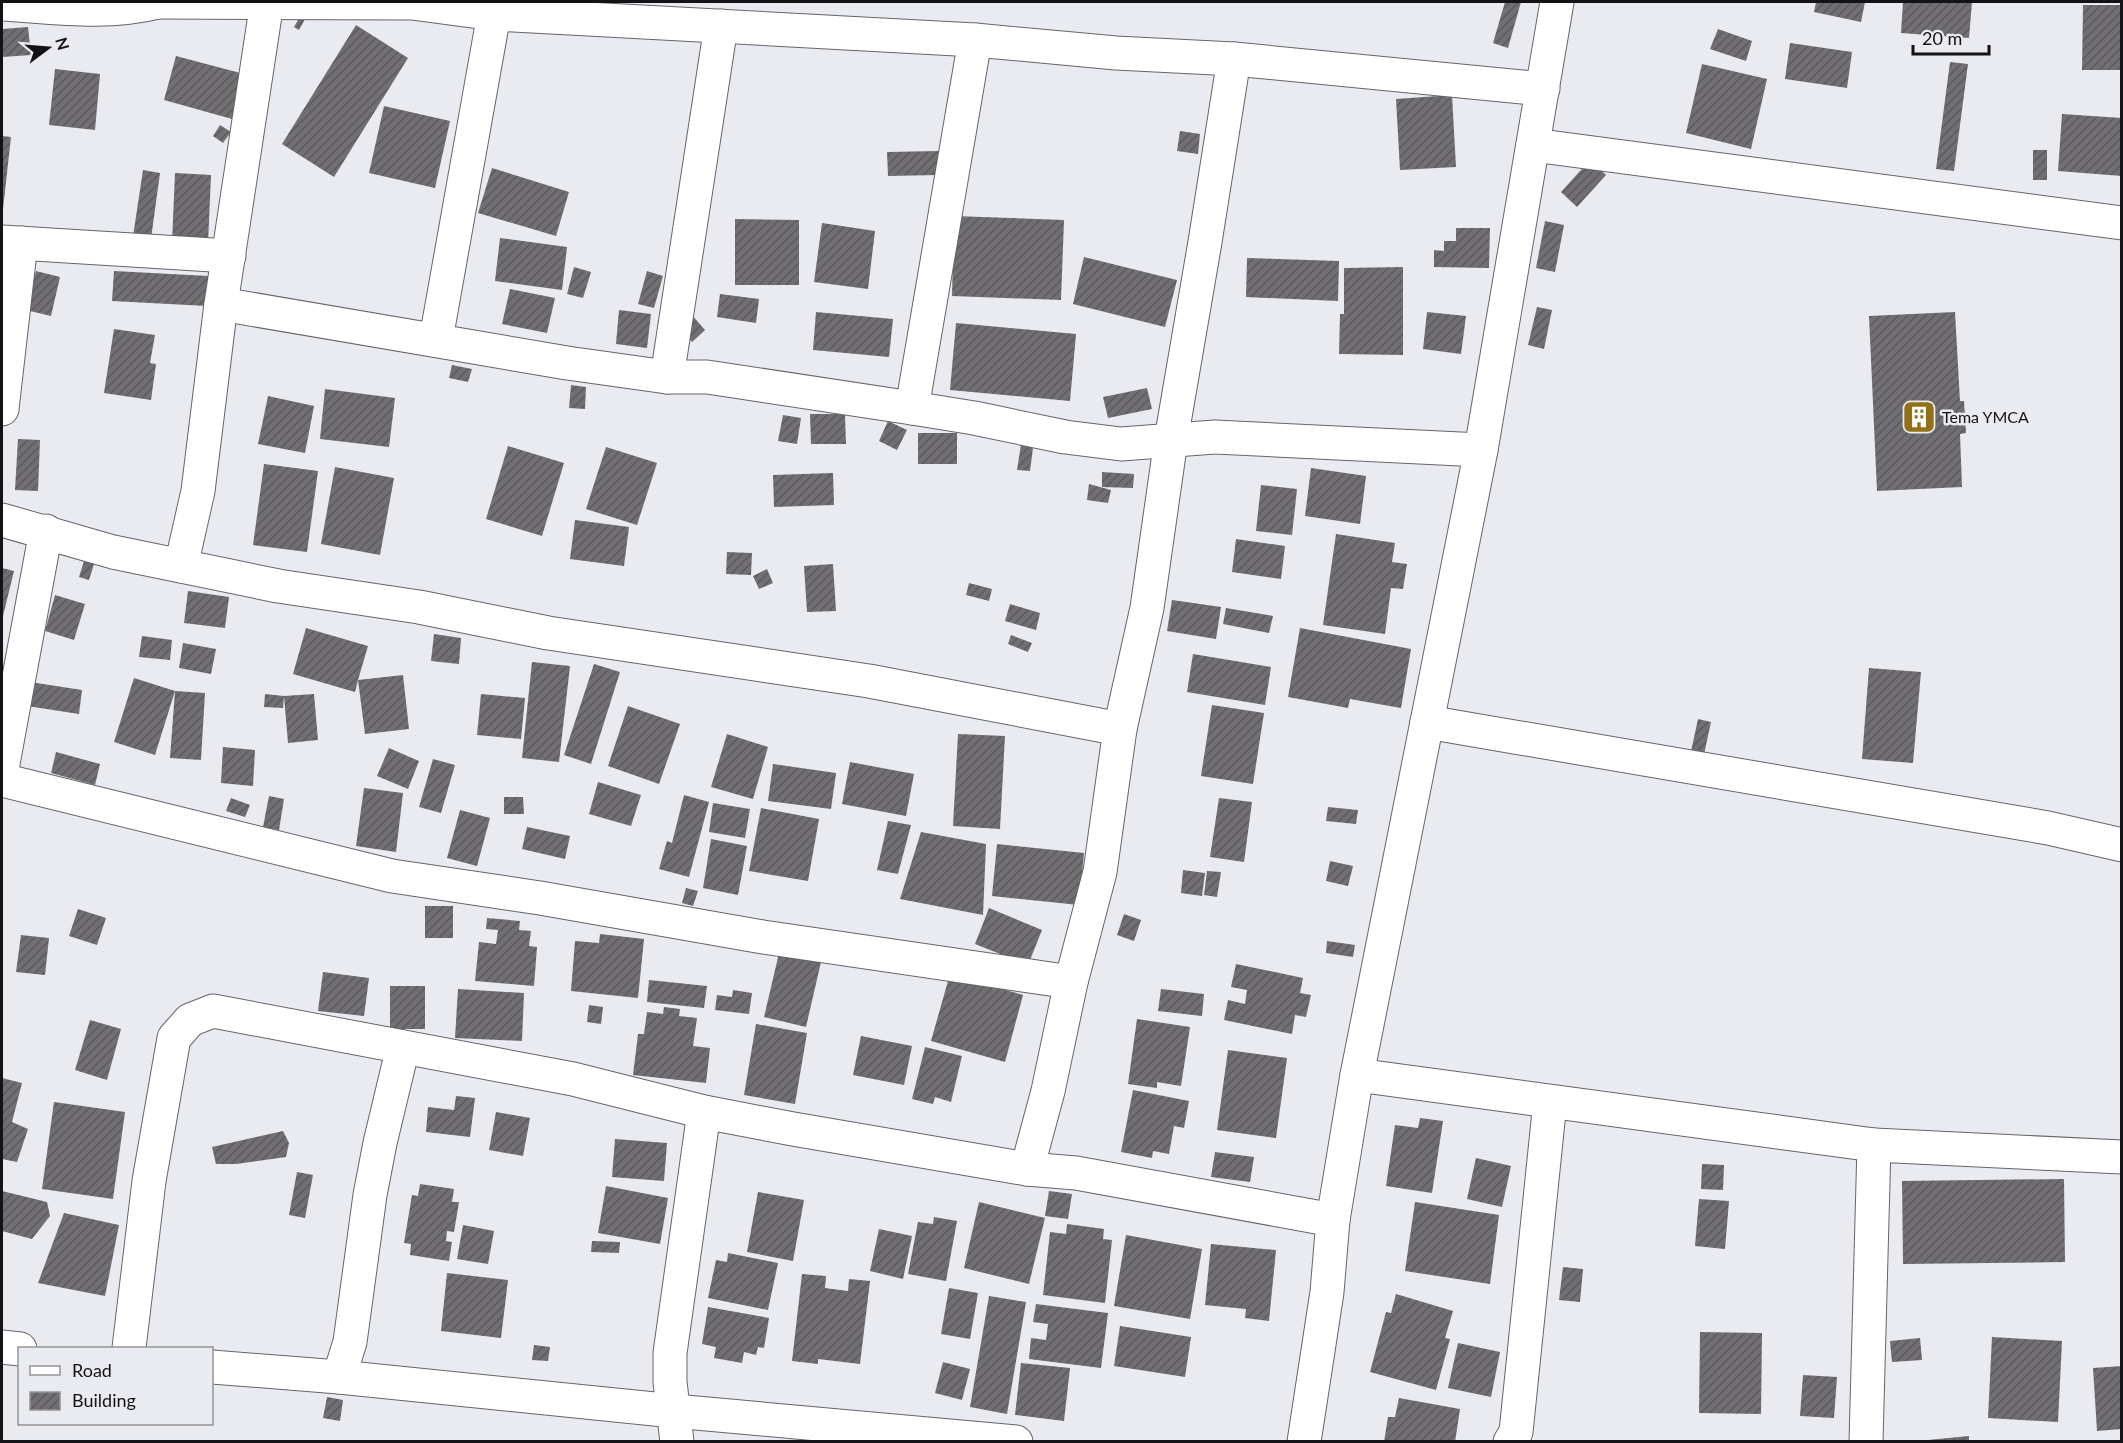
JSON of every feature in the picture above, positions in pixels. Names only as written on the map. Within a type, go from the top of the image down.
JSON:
[{"type":"street","points":[[2,4],[97,10],[158,2],[412,3],[494,14],[975,40],[1116,53],[1234,59],[1544,89]]},
{"type":"street","points":[[181,566],[198,491],[221,304],[267,2]]},
{"type":"street","points":[[1304,1442],[1327,1292],[1333,1220],[1357,1075],[1481,450],[1557,2]]},
{"type":"street","points":[[436,339],[494,14]]},
{"type":"street","points":[[667,377],[721,26]]},
{"type":"street","points":[[912,408],[975,40]]},
{"type":"street","points":[[1027,1169],[1048,1091],[1071,982],[1100,872],[1120,729],[1147,608],[1170,440],[1234,59]]},
{"type":"street","points":[[1533,145],[2121,223]]},
{"type":"street","points":[[2,409],[11,242],[229,256]]},
{"type":"street","points":[[221,304],[567,363],[667,377],[707,377],[912,408],[1065,437],[1109,442],[1151,443],[1215,437],[1481,450]]},
{"type":"street","points":[[2,520],[113,552],[278,586],[419,606],[548,633],[869,681],[1120,729]]},
{"type":"street","points":[[2,769],[46,531]]},
{"type":"street","points":[[1427,722],[2048,828],[2121,845]]},
{"type":"street","points":[[2,780],[392,876],[540,898],[763,938],[1071,982]]},
{"type":"street","points":[[129,1347],[149,1181],[174,1038],[190,1020],[213,1011],[573,1079],[704,1112],[1027,1169],[1076,1173],[1333,1220]]},
{"type":"street","points":[[339,1377],[350,1342],[370,1195],[380,1143],[403,1047]]},
{"type":"street","points":[[1357,1075],[1874,1145],[2121,1158]]},
{"type":"street","points":[[1510,1442],[1516,1432],[1550,1102]]},
{"type":"street","points":[[675,1426],[670,1382],[670,1353],[704,1112]]},
{"type":"street","points":[[1866,1442],[1874,1145]]},
{"type":"street","points":[[2,1347],[18,1349]]},
{"type":"street","points":[[213,1367],[339,1377],[675,1426],[1016,1442]]},
{"type":"building","points":[[1505,2],[1521,2],[1508,48],[1493,43]]},
{"type":"building","points":[[1816,2],[1865,2],[1861,22],[1814,12]]},
{"type":"building","points":[[1903,2],[1972,2],[1969,38],[1901,33]]},
{"type":"building","points":[[2083,5],[2122,5],[2122,70],[2082,70]]},
{"type":"building","points":[[305,8],[310,10],[299,30],[294,27]]},
{"type":"building","points":[[356,25],[408,58],[334,177],[282,144]]},
{"type":"building","points":[[28,27],[31,55],[2,57],[2,29]]},
{"type":"building","points":[[1718,29],[1752,41],[1746,61],[1710,49]]},
{"type":"building","points":[[1790,43],[1852,52],[1847,88],[1785,79]]},
{"type":"building","points":[[176,56],[244,74],[232,119],[164,100]]},
{"type":"building","points":[[1950,62],[1968,64],[1954,171],[1936,169]]},
{"type":"building","points":[[1702,64],[1767,79],[1751,149],[1686,133]]},
{"type":"building","points":[[55,69],[100,74],[95,130],[49,125]]},
{"type":"building","points":[[1452,95],[1456,167],[1400,170],[1396,99]]},
{"type":"building","points":[[384,106],[450,121],[435,188],[369,173]]},
{"type":"building","points":[[2062,114],[2122,118],[2122,176],[2058,171]]},
{"type":"building","points":[[220,125],[231,132],[223,143],[213,136]]},
{"type":"building","points":[[1180,131],[1200,134],[1198,154],[1177,151]]},
{"type":"building","points":[[2,136],[11,137],[3,209],[2,209]]},
{"type":"building","points":[[2033,150],[2047,150],[2047,180],[2033,180]]},
{"type":"building","points":[[939,151],[940,175],[888,176],[887,152]]},
{"type":"building","points":[[1590,160],[1606,175],[1577,207],[1561,192]]},
{"type":"building","points":[[492,168],[569,192],[556,236],[478,213]]},
{"type":"building","points":[[143,170],[160,173],[150,246],[132,243]]},
{"type":"building","points":[[175,173],[211,175],[208,244],[172,242]]},
{"type":"building","points":[[954,216],[1064,220],[1061,300],[952,296]]},
{"type":"building","points":[[735,219],[799,220],[799,285],[735,285]]},
{"type":"building","points":[[1545,221],[1564,225],[1555,272],[1536,268]]},
{"type":"building","points":[[822,223],[875,231],[868,289],[814,282]]},
{"type":"building","points":[[1456,228],[1490,228],[1489,268],[1434,267],[1434,250],[1444,251],[1444,241],[1456,241]]},
{"type":"building","points":[[500,238],[567,247],[562,290],[495,281]]},
{"type":"building","points":[[1084,257],[1177,280],[1165,327],[1073,304]]},
{"type":"building","points":[[1247,258],[1339,261],[1338,301],[1246,297]]},
{"type":"building","points":[[574,267],[591,272],[583,298],[567,294]]},
{"type":"building","points":[[1403,267],[1403,355],[1339,354],[1340,314],[1344,314],[1344,268]]},
{"type":"building","points":[[36,271],[60,277],[51,316],[26,310]]},
{"type":"building","points":[[114,271],[209,276],[207,306],[112,301]]},
{"type":"building","points":[[647,271],[663,276],[654,308],[638,304]]},
{"type":"building","points":[[510,289],[555,298],[547,333],[502,324]]},
{"type":"building","points":[[720,294],[759,299],[756,323],[717,317]]},
{"type":"building","points":[[1537,307],[1552,310],[1544,349],[1528,345]]},
{"type":"building","points":[[619,310],[651,314],[647,348],[616,344]]},
{"type":"building","points":[[816,312],[893,319],[889,357],[813,350]]},
{"type":"building","points":[[1427,312],[1466,316],[1461,354],[1423,349]]},
{"type":"building","name":"Tema YMCA","points":[[1955,312],[1960,401],[1964,401],[1966,433],[1960,434],[1962,487],[1877,491],[1869,316]]},
{"type":"building","points":[[691,314],[705,330],[692,342],[678,326]]},
{"type":"building","points":[[956,323],[1076,334],[1070,401],[950,390]]},
{"type":"building","points":[[114,329],[155,335],[150,363],[156,364],[151,400],[104,393]]},
{"type":"building","points":[[452,365],[472,369],[468,382],[449,378]]},
{"type":"building","points":[[571,385],[586,387],[585,409],[569,408]]},
{"type":"building","points":[[1147,388],[1152,409],[1108,418],[1103,397]]},
{"type":"building","points":[[325,389],[395,398],[389,447],[320,439]]},
{"type":"building","points":[[268,396],[314,406],[305,453],[258,444]]},
{"type":"building","points":[[810,414],[845,414],[846,444],[811,444]]},
{"type":"building","points":[[783,415],[801,418],[797,444],[778,441]]},
{"type":"building","points":[[888,421],[907,430],[897,450],[879,441]]},
{"type":"building","points":[[918,433],[957,433],[957,464],[918,464]]},
{"type":"building","points":[[1022,438],[1034,440],[1030,471],[1017,470]]},
{"type":"building","points":[[18,439],[40,440],[38,491],[15,490]]},
{"type":"building","points":[[508,446],[564,463],[542,536],[486,519]]},
{"type":"building","points":[[606,447],[657,463],[637,525],[586,509]]},
{"type":"building","points":[[264,464],[318,471],[307,552],[253,545]]},
{"type":"building","points":[[335,467],[394,478],[380,555],[321,544]]},
{"type":"building","points":[[1311,468],[1366,476],[1360,524],[1305,516]]},
{"type":"building","points":[[1102,472],[1134,474],[1133,488],[1102,487]]},
{"type":"building","points":[[833,473],[834,505],[774,507],[773,475]]},
{"type":"building","points":[[1089,484],[1111,490],[1108,503],[1087,500]]},
{"type":"building","points":[[1261,485],[1297,489],[1292,535],[1256,531]]},
{"type":"building","points":[[575,520],[629,527],[624,566],[570,559]]},
{"type":"building","points":[[1336,534],[1395,543],[1392,562],[1407,564],[1403,589],[1391,588],[1385,634],[1323,625]]},
{"type":"building","points":[[1236,539],[1285,546],[1281,579],[1232,572]]},
{"type":"building","points":[[727,552],[752,553],[751,575],[726,574]]},
{"type":"building","points":[[86,555],[96,558],[89,580],[79,577]]},
{"type":"building","points":[[833,564],[836,611],[807,612],[804,566]]},
{"type":"building","points":[[2,568],[14,571],[2,620]]},
{"type":"building","points":[[767,569],[773,583],[759,589],[753,576]]},
{"type":"building","points":[[969,583],[992,589],[989,601],[966,595]]},
{"type":"building","points":[[188,591],[229,597],[225,628],[184,623]]},
{"type":"building","points":[[55,595],[85,604],[74,640],[45,631]]},
{"type":"building","points":[[1172,600],[1221,607],[1216,639],[1167,631]]},
{"type":"building","points":[[1010,604],[1040,613],[1036,630],[1005,621]]},
{"type":"building","points":[[1226,608],[1273,616],[1269,633],[1223,624]]},
{"type":"building","points":[[306,628],[368,646],[355,692],[293,674]]},
{"type":"building","points":[[1300,628],[1411,649],[1401,708],[1350,699],[1348,708],[1288,697]]},
{"type":"building","points":[[434,634],[461,638],[459,664],[431,661]]},
{"type":"building","points":[[1011,635],[1032,643],[1028,652],[1008,644]]},
{"type":"building","points":[[142,636],[172,640],[170,660],[139,657]]},
{"type":"building","points":[[183,643],[216,649],[211,674],[179,668]]},
{"type":"building","points":[[1193,654],[1271,667],[1265,705],[1187,692]]},
{"type":"building","points":[[532,662],[570,666],[559,762],[522,758]]},
{"type":"building","points":[[594,664],[620,672],[591,764],[564,755]]},
{"type":"building","points":[[1869,668],[1921,672],[1913,763],[1862,759]]},
{"type":"building","points":[[403,675],[409,729],[365,734],[358,680]]},
{"type":"building","points":[[134,678],[175,691],[155,755],[114,742]]},
{"type":"building","points":[[30,682],[82,690],[79,714],[27,706]]},
{"type":"building","points":[[175,691],[205,693],[201,760],[170,758]]},
{"type":"building","points":[[265,694],[284,696],[283,708],[264,707]]},
{"type":"building","points":[[314,694],[318,740],[288,743],[284,696]]},
{"type":"building","points":[[481,694],[525,698],[521,739],[477,735]]},
{"type":"building","points":[[1212,705],[1264,713],[1253,784],[1201,776]]},
{"type":"building","points":[[628,706],[680,724],[659,784],[608,766]]},
{"type":"building","points":[[1698,719],[1711,722],[1703,759],[1690,756]]},
{"type":"building","points":[[727,734],[768,747],[753,799],[711,787]]},
{"type":"building","points":[[958,734],[1005,736],[1000,829],[953,826]]},
{"type":"building","points":[[223,747],[255,750],[253,786],[221,783]]},
{"type":"building","points":[[389,748],[419,761],[408,789],[377,776]]},
{"type":"building","points":[[56,752],[100,764],[95,785],[51,773]]},
{"type":"building","points":[[433,759],[455,765],[441,813],[419,807]]},
{"type":"building","points":[[850,762],[914,774],[906,816],[842,804]]},
{"type":"building","points":[[773,764],[836,773],[831,809],[768,801]]},
{"type":"building","points":[[598,782],[641,795],[631,826],[589,814]]},
{"type":"building","points":[[364,788],[403,793],[396,852],[356,846]]},
{"type":"building","points":[[684,795],[709,802],[689,877],[659,869],[667,841],[672,843]]},
{"type":"building","points":[[269,796],[284,799],[279,830],[263,827]]},
{"type":"building","points":[[504,797],[523,797],[524,814],[504,814]]},
{"type":"building","points":[[231,798],[250,805],[245,817],[226,811]]},
{"type":"building","points":[[1219,798],[1252,802],[1244,862],[1210,857]]},
{"type":"building","points":[[713,803],[750,809],[745,838],[709,832]]},
{"type":"building","points":[[1328,807],[1358,810],[1356,824],[1326,821]]},
{"type":"building","points":[[761,808],[819,819],[808,881],[749,871]]},
{"type":"building","points":[[460,810],[490,818],[477,866],[447,858]]},
{"type":"building","points":[[888,821],[911,825],[898,874],[877,870]]},
{"type":"building","points":[[527,827],[570,836],[565,859],[522,849]]},
{"type":"building","points":[[921,832],[986,844],[983,915],[900,899]]},
{"type":"building","points":[[711,839],[747,846],[738,895],[703,888]]},
{"type":"building","points":[[997,844],[1084,853],[1079,905],[992,896]]},
{"type":"building","points":[[1330,861],[1353,866],[1348,886],[1326,881]]},
{"type":"building","points":[[1183,870],[1205,873],[1202,896],[1181,893]]},
{"type":"building","points":[[1207,871],[1221,872],[1217,897],[1204,895]]},
{"type":"building","points":[[686,888],[698,891],[693,906],[682,903]]},
{"type":"building","points":[[425,906],[453,906],[453,938],[425,938]]},
{"type":"building","points":[[989,908],[1042,930],[1028,965],[975,944]]},
{"type":"building","points":[[78,909],[106,918],[97,945],[69,936]]},
{"type":"building","points":[[1124,914],[1141,920],[1134,941],[1117,935]]},
{"type":"building","points":[[487,918],[520,921],[519,930],[531,931],[529,946],[537,947],[534,986],[475,981],[479,942],[496,944],[498,930],[486,929]]},
{"type":"building","points":[[600,934],[644,939],[638,998],[571,991],[575,941],[599,943]]},
{"type":"building","points":[[21,935],[49,938],[45,975],[16,972]]},
{"type":"building","points":[[1327,941],[1355,945],[1353,957],[1326,953]]},
{"type":"building","points":[[779,953],[821,962],[806,1027],[764,1017]]},
{"type":"building","points":[[1236,964],[1303,978],[1300,993],[1311,995],[1306,1017],[1295,1015],[1292,1034],[1224,1020],[1228,1000],[1245,1004],[1247,990],[1231,987]]},
{"type":"building","points":[[323,972],[369,978],[364,1016],[318,1011]]},
{"type":"building","points":[[950,974],[1023,995],[1005,1062],[931,1041]]},
{"type":"building","points":[[649,980],[707,986],[704,1008],[647,1002]]},
{"type":"building","points":[[390,986],[425,986],[425,1029],[390,1029]]},
{"type":"building","points":[[458,989],[524,993],[522,1041],[455,1038]]},
{"type":"building","points":[[1161,989],[1204,994],[1202,1016],[1158,1011]]},
{"type":"building","points":[[733,990],[752,993],[749,1014],[715,1010],[717,995],[732,997]]},
{"type":"building","points":[[589,1005],[603,1007],[601,1024],[587,1022]]},
{"type":"building","points":[[664,1007],[680,1009],[679,1016],[697,1018],[693,1046],[710,1048],[706,1083],[633,1075],[638,1034],[644,1034],[647,1012],[663,1014]]},
{"type":"building","points":[[1137,1019],[1190,1027],[1181,1086],[1157,1082],[1157,1088],[1128,1084]]},
{"type":"building","points":[[90,1020],[121,1029],[107,1080],[75,1070]]},
{"type":"building","points":[[756,1024],[807,1033],[795,1104],[744,1095]]},
{"type":"building","points":[[861,1036],[912,1046],[904,1085],[853,1075]]},
{"type":"building","points":[[925,1047],[962,1056],[951,1102],[935,1097],[933,1104],[912,1099]]},
{"type":"building","points":[[1228,1050],[1287,1058],[1276,1138],[1217,1130]]},
{"type":"building","points":[[2,1078],[22,1083],[12,1122],[28,1129],[17,1162],[2,1159]]},
{"type":"building","points":[[1133,1090],[1189,1101],[1184,1128],[1174,1126],[1169,1154],[1153,1151],[1152,1158],[1121,1152]]},
{"type":"building","points":[[456,1096],[475,1098],[470,1137],[426,1132],[428,1107],[454,1110]]},
{"type":"building","points":[[54,1102],[125,1112],[113,1199],[42,1189]]},
{"type":"building","points":[[496,1112],[530,1118],[523,1156],[489,1150]]},
{"type":"building","points":[[1420,1118],[1443,1121],[1432,1193],[1386,1186],[1395,1125],[1418,1128]]},
{"type":"building","points":[[283,1131],[289,1143],[286,1157],[236,1164],[216,1164],[212,1147]]},
{"type":"building","points":[[615,1139],[667,1143],[664,1181],[612,1177]]},
{"type":"building","points":[[1215,1152],[1254,1157],[1250,1182],[1211,1177]]},
{"type":"building","points":[[1476,1158],[1511,1166],[1502,1207],[1467,1199]]},
{"type":"building","points":[[1702,1164],[1724,1165],[1723,1190],[1701,1189]]},
{"type":"building","points":[[297,1172],[313,1175],[305,1218],[289,1215]]},
{"type":"building","points":[[2064,1179],[2065,1262],[1903,1264],[1902,1181]]},
{"type":"building","points":[[420,1184],[454,1189],[452,1202],[459,1202],[454,1232],[447,1231],[446,1241],[452,1242],[449,1261],[410,1255],[411,1244],[404,1243],[412,1195],[418,1196]]},
{"type":"building","points":[[606,1186],[668,1198],[660,1244],[598,1233]]},
{"type":"building","points":[[2,1191],[47,1202],[50,1216],[32,1239],[2,1231]]},
{"type":"building","points":[[1049,1191],[1072,1194],[1068,1219],[1045,1216]]},
{"type":"building","points":[[758,1192],[804,1200],[793,1261],[747,1252]]},
{"type":"building","points":[[1699,1199],[1729,1201],[1725,1249],[1695,1246]]},
{"type":"building","points":[[979,1202],[1045,1218],[1029,1284],[964,1268]]},
{"type":"building","points":[[1415,1202],[1499,1215],[1490,1284],[1405,1271]]},
{"type":"building","points":[[64,1213],[119,1225],[105,1296],[38,1283]]},
{"type":"building","points":[[934,1217],[957,1221],[946,1281],[908,1274],[918,1222],[933,1224]]},
{"type":"building","points":[[1067,1224],[1104,1229],[1103,1239],[1112,1240],[1105,1303],[1043,1295],[1050,1232],[1066,1234]]},
{"type":"building","points":[[463,1225],[494,1231],[488,1264],[457,1259]]},
{"type":"building","points":[[879,1229],[912,1236],[903,1279],[870,1271]]},
{"type":"building","points":[[1126,1235],[1202,1249],[1190,1319],[1114,1306]]},
{"type":"building","points":[[592,1241],[620,1242],[619,1253],[591,1252]]},
{"type":"building","points":[[1211,1244],[1276,1250],[1269,1321],[1245,1318],[1246,1309],[1205,1305]]},
{"type":"building","points":[[728,1253],[778,1263],[768,1310],[708,1298],[716,1260],[727,1262]]},
{"type":"building","points":[[1563,1267],[1583,1269],[1580,1302],[1559,1300]]},
{"type":"building","points":[[447,1273],[508,1280],[501,1338],[441,1331]]},
{"type":"building","points":[[802,1274],[826,1276],[825,1288],[848,1291],[849,1279],[870,1281],[860,1364],[818,1359],[818,1364],[792,1361]]},
{"type":"building","points":[[949,1288],[978,1293],[970,1339],[941,1334]]},
{"type":"building","points":[[1396,1294],[1453,1311],[1445,1338],[1450,1339],[1436,1390],[1370,1372],[1386,1312],[1391,1313]]},
{"type":"building","points":[[989,1296],[1026,1302],[1007,1414],[970,1407]]},
{"type":"building","points":[[1036,1304],[1108,1313],[1101,1368],[1029,1359],[1031,1338],[1046,1340],[1048,1324],[1033,1322]]},
{"type":"building","points":[[708,1307],[769,1318],[764,1348],[758,1347],[756,1355],[744,1352],[742,1363],[714,1358],[716,1347],[702,1344]]},
{"type":"building","points":[[1120,1326],[1191,1337],[1185,1377],[1114,1366]]},
{"type":"building","points":[[1700,1332],[1762,1333],[1761,1414],[1699,1413]]},
{"type":"building","points":[[1992,1337],[2062,1341],[2058,1422],[1988,1418]]},
{"type":"building","points":[[1920,1338],[1922,1360],[1892,1362],[1890,1341]]},
{"type":"building","points":[[1458,1343],[1500,1352],[1491,1397],[1448,1388]]},
{"type":"building","points":[[534,1345],[550,1347],[548,1361],[532,1360]]},
{"type":"building","points":[[943,1362],[970,1369],[962,1400],[935,1393]]},
{"type":"building","points":[[1021,1363],[1070,1368],[1064,1421],[1015,1415]]},
{"type":"building","points":[[2122,1366],[2122,1429],[2097,1431],[2093,1368]]},
{"type":"building","points":[[1803,1375],[1837,1377],[1834,1418],[1800,1416]]},
{"type":"building","points":[[327,1397],[343,1400],[340,1421],[323,1418]]},
{"type":"building","points":[[1399,1398],[1460,1409],[1455,1442],[1384,1442],[1388,1417],[1395,1417]]},
{"type":"building","points":[[1969,1436],[1969,1442],[1928,1442],[1928,1440]]},
{"type":"place","name":"Tema YMCA","points":[[1919,417]]}]
